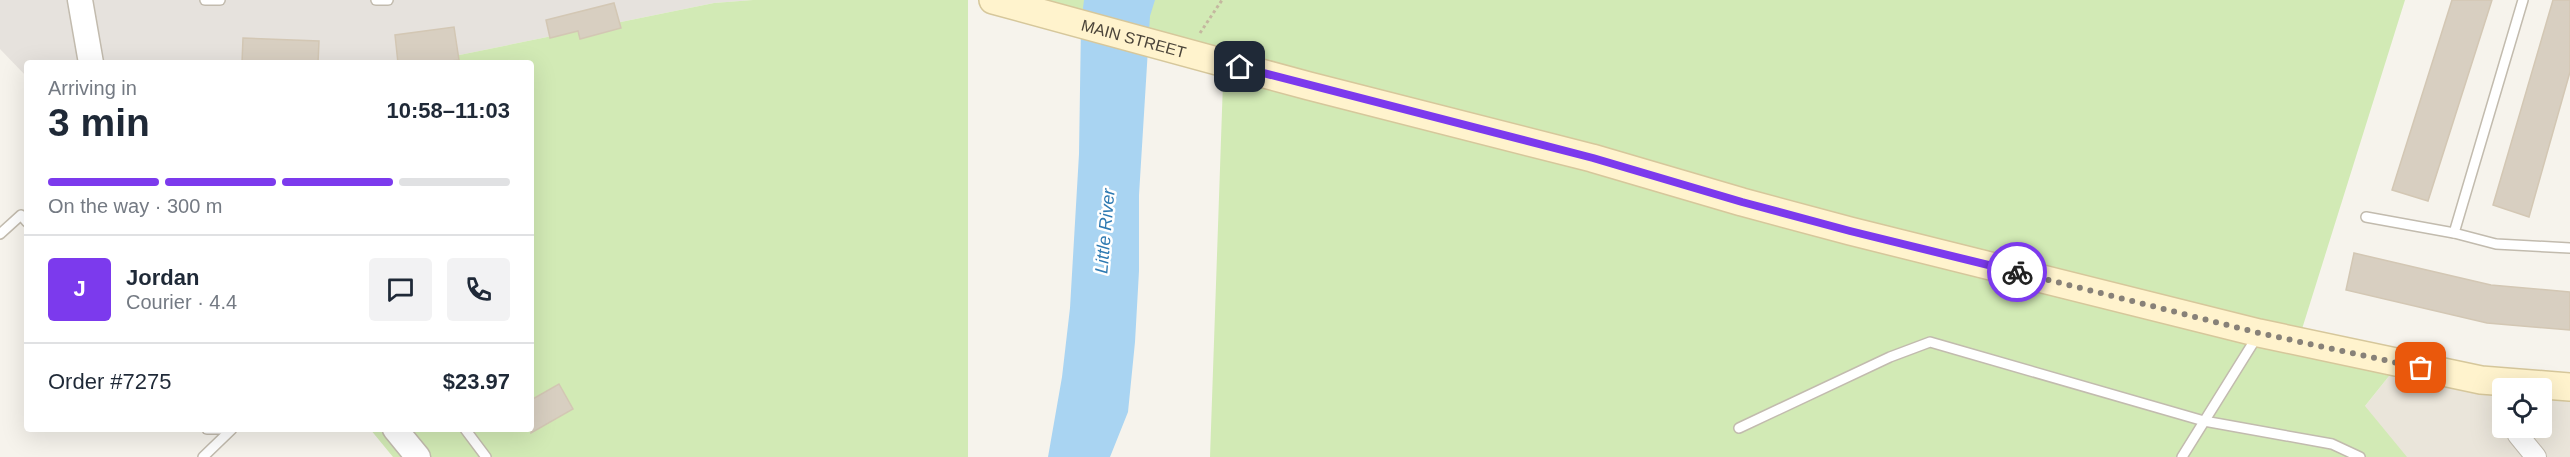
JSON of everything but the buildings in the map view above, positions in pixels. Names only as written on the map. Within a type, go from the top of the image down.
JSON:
[{"type":"main road","name":"MAIN STREET","points":[[993,0],[1309,86],[1593,158],[1850,231],[2259,333],[2492,382]]},
{"type":"main road","name":"MAIN STREET","points":[[2552,387],[2570,387]]},
{"type":"street","points":[[80,0],[90,60]]},
{"type":"street","points":[[397,432],[418,457]]},
{"type":"street","points":[[2520,438],[2536,457]]},
{"type":"lane","points":[[204,0],[220,0]]},
{"type":"lane","points":[[376,0],[388,0]]},
{"type":"lane","points":[[2454,233],[2523,0]]},
{"type":"lane","points":[[0,234],[21,215],[24,218]]},
{"type":"lane","points":[[2366,217],[2454,233],[2496,244],[2570,248]]},
{"type":"lane","points":[[2182,457],[2259,333]]},
{"type":"lane","points":[[1739,428],[1890,357],[1929,342],[2204,421],[2332,444],[2360,457]]},
{"type":"lane","points":[[203,457],[229,432]]},
{"type":"lane","points":[[467,432],[486,457]]},
{"type":"path","points":[[1197,37],[1222,0]]},
{"type":"shaded area","points":[[0,0],[753,0],[714,3],[435,60],[24,60],[24,74],[0,49]]},
{"type":"shaded area","points":[[2393,371],[2492,386],[2492,438],[2552,438],[2552,391],[2570,392],[2570,457],[2362,457],[2342,435]]},
{"type":"green space","points":[[753,0],[968,0],[968,457],[393,457],[372,432],[534,432],[534,60],[435,60],[714,3]]},
{"type":"green space","points":[[1031,0],[2405,0],[2302,329],[2393,371],[2365,406],[2407,457],[1210,457],[1224,53]]},
{"type":"water","name":"Little River","points":[[1084,0],[1155,0],[1150,16],[1139,195],[1139,271],[1135,342],[1128,412],[1110,457],[1048,457],[1062,377],[1070,308],[1079,154],[1081,24]]},
{"type":"way so far","points":[[2017,272],[2259,333],[2421,368]]},
{"type":"route","points":[[1240,67],[1593,158],[1850,231],[2017,272]]}]
